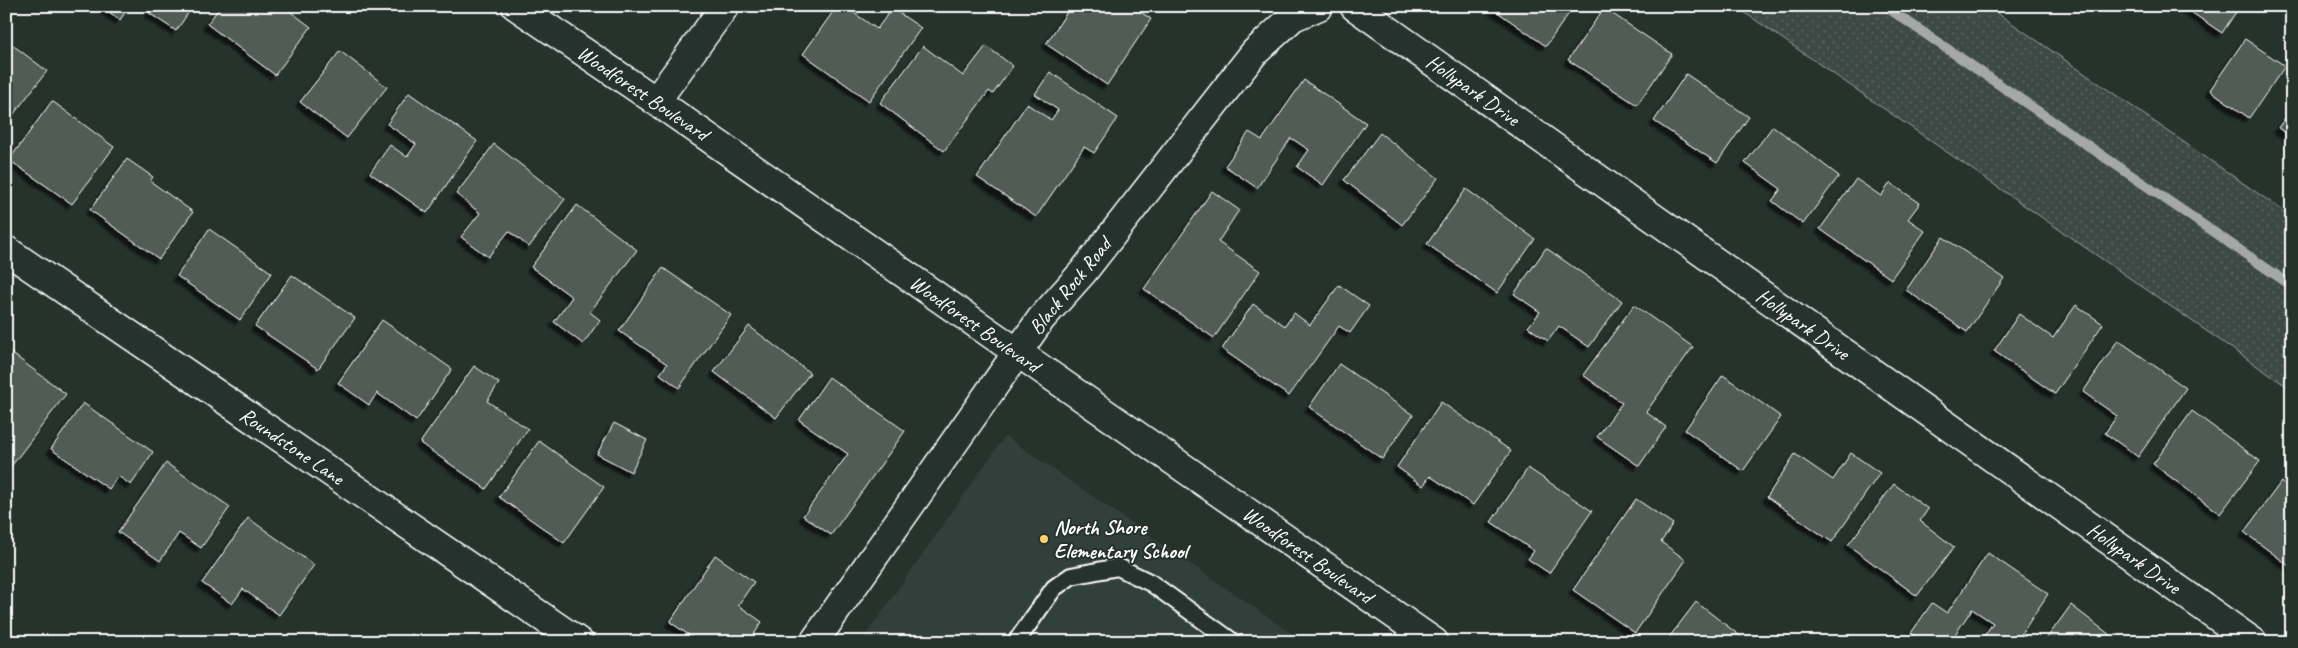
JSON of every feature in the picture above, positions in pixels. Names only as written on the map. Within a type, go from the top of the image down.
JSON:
[{"type":"street","name":"Woodforest Boulevard","points":[[516,6],[656,101],[1017,354],[1434,642]]},
{"type":"street","points":[[656,101],[725,6]]},
{"type":"street","name":"Black Rock Road","points":[[814,642],[1041,319],[1083,272],[1254,53],[1293,17],[1319,6]]},
{"type":"street","name":"Hollypark Drive","points":[[1354,6],[2253,642]]},
{"type":"street","name":"Roundstone Lane","points":[[6,250],[579,642]]},
{"type":"lane","points":[[1016,642],[1054,588],[1071,576],[1118,567],[1151,583],[1233,642]]},
{"type":"shaded area","points":[[1735,6],[1987,6],[2292,217],[2292,390]]},
{"type":"shaded area","name":"North Shore Elementary School","points":[[1005,436],[1304,642],[861,642]]},
{"type":"building","points":[[101,6],[129,6],[120,20]]},
{"type":"building","points":[[154,6],[193,6],[176,31],[149,13]]},
{"type":"building","points":[[221,6],[283,6],[311,27],[275,75],[207,24]]},
{"type":"building","points":[[837,6],[854,6],[851,11],[877,29],[892,8],[921,28],[869,101],[803,54]]},
{"type":"building","points":[[1071,6],[1132,6],[1151,19],[1107,85],[1046,44]]},
{"type":"building","points":[[1489,6],[1574,6],[1546,46]]},
{"type":"building","points":[[2182,6],[2240,6],[2222,33]]},
{"type":"building","points":[[1604,8],[1672,54],[1637,105],[1568,60]]},
{"type":"building","points":[[2245,39],[2285,66],[2249,118],[2210,90]]},
{"type":"building","points":[[6,40],[47,71],[6,124]]},
{"type":"building","points":[[923,46],[963,76],[986,46],[1013,66],[993,94],[989,91],[944,151],[880,103]]},
{"type":"building","points":[[340,51],[387,87],[347,138],[300,102]]},
{"type":"building","points":[[1050,72],[1118,118],[1094,153],[1084,147],[1036,217],[977,177],[1027,104],[1051,120],[1058,110],[1035,94]]},
{"type":"building","points":[[1686,74],[1749,117],[1717,163],[1654,121]]},
{"type":"building","points":[[1304,80],[1366,123],[1323,185],[1297,167],[1309,150],[1291,138],[1257,188],[1225,166],[1249,132],[1262,140]]},
{"type":"building","points":[[409,93],[477,141],[427,213],[370,173],[390,145],[407,157],[416,144],[387,124]]},
{"type":"building","points":[[52,101],[114,147],[72,204],[9,160]]},
{"type":"building","points":[[2292,108],[2292,137],[2278,128]]},
{"type":"building","points":[[1773,126],[1839,176],[1803,224],[1772,201],[1781,189],[1745,163]]},
{"type":"building","points":[[1380,133],[1438,178],[1402,225],[1344,180]]},
{"type":"building","points":[[494,144],[565,199],[529,247],[509,231],[488,257],[461,237],[480,213],[456,194]]},
{"type":"building","points":[[127,159],[153,177],[150,181],[193,212],[159,259],[90,210]]},
{"type":"building","points":[[1856,179],[1881,196],[1890,183],[1920,203],[1908,219],[1925,231],[1891,279],[1820,229]]},
{"type":"building","points":[[1466,189],[1535,239],[1497,293],[1427,244]]},
{"type":"building","points":[[1212,191],[1239,210],[1218,242],[1260,271],[1214,338],[1144,289]]},
{"type":"building","points":[[577,205],[637,250],[590,312],[600,320],[583,344],[554,322],[572,297],[531,267]]},
{"type":"building","points":[[209,229],[272,273],[240,320],[177,276]]},
{"type":"building","points":[[1943,237],[2004,278],[1967,332],[1906,290]]},
{"type":"building","points":[[1546,248],[1622,301],[1589,347],[1559,326],[1548,341],[1528,327],[1540,312],[1514,294]]},
{"type":"building","points":[[663,268],[731,315],[679,388],[660,374],[667,364],[619,331]]},
{"type":"building","points":[[292,275],[355,318],[318,369],[255,326]]},
{"type":"building","points":[[1339,285],[1369,306],[1350,333],[1339,326],[1289,396],[1222,349],[1253,304],[1285,326],[1294,313],[1310,325]]},
{"type":"building","points":[[1634,305],[1693,347],[1646,412],[1666,427],[1639,466],[1597,437],[1622,403],[1583,375]]},
{"type":"building","points":[[2076,305],[2103,324],[2055,394],[1994,351],[2019,314],[2053,338]]},
{"type":"building","points":[[382,320],[452,369],[416,421],[377,393],[369,405],[338,383]]},
{"type":"building","points":[[749,326],[810,373],[776,418],[714,372]]},
{"type":"building","points":[[2118,340],[2186,388],[2138,457],[2105,433],[2117,416],[2083,392]]},
{"type":"building","points":[[6,349],[66,394],[6,473]]},
{"type":"building","points":[[1339,364],[1413,415],[1382,459],[1309,407]]},
{"type":"building","points":[[474,366],[499,383],[487,401],[528,429],[486,489],[420,443]]},
{"type":"building","points":[[1723,375],[1781,417],[1743,471],[1685,430]]},
{"type":"building","points":[[829,377],[905,431],[831,535],[803,516],[848,454],[799,420]]},
{"type":"building","points":[[1441,402],[1511,451],[1473,505],[1430,476],[1423,486],[1397,467]]},
{"type":"building","points":[[83,403],[153,452],[131,485],[118,476],[109,489],[51,449]]},
{"type":"building","points":[[2192,411],[2260,461],[2220,514],[2153,464]]},
{"type":"building","points":[[614,423],[647,440],[631,472],[597,454]]},
{"type":"building","points":[[539,441],[604,487],[564,543],[499,497]]},
{"type":"building","points":[[1851,453],[1880,473],[1832,542],[1767,497],[1795,454],[1833,480]]},
{"type":"building","points":[[166,463],[230,507],[201,548],[179,533],[160,561],[118,532]]},
{"type":"building","points":[[1528,468],[1592,511],[1549,573],[1528,559],[1534,551],[1491,522]]},
{"type":"building","points":[[2281,482],[2292,491],[2292,568],[2244,532]]},
{"type":"building","points":[[1894,484],[1928,509],[1920,521],[1954,547],[1917,596],[1848,545]]},
{"type":"building","points":[[1636,499],[1673,524],[1661,542],[1686,560],[1635,633],[1573,590]]},
{"type":"building","points":[[248,518],[314,565],[279,615],[243,589],[232,604],[202,583]]},
{"type":"building","points":[[1988,553],[2048,594],[2016,642],[1986,642],[1982,639],[1993,623],[1972,609],[1950,642],[1924,642],[1911,633],[1932,603],[1947,613]]},
{"type":"building","points":[[715,555],[754,582],[738,605],[762,622],[749,642],[699,642],[670,622]]},
{"type":"building","points":[[1696,602],[1748,642],[1667,640]]},
{"type":"building","points":[[2071,605],[2119,642],[2044,642]]},
{"type":"building","points":[[6,629],[21,641],[6,642]]},
{"type":"building","points":[[411,634],[422,642],[406,642]]},
{"type":"waterway","points":[[1885,6],[2292,286]]},
{"type":"place","name":"North Shore Elementary School","points":[[1044,539]]}]
